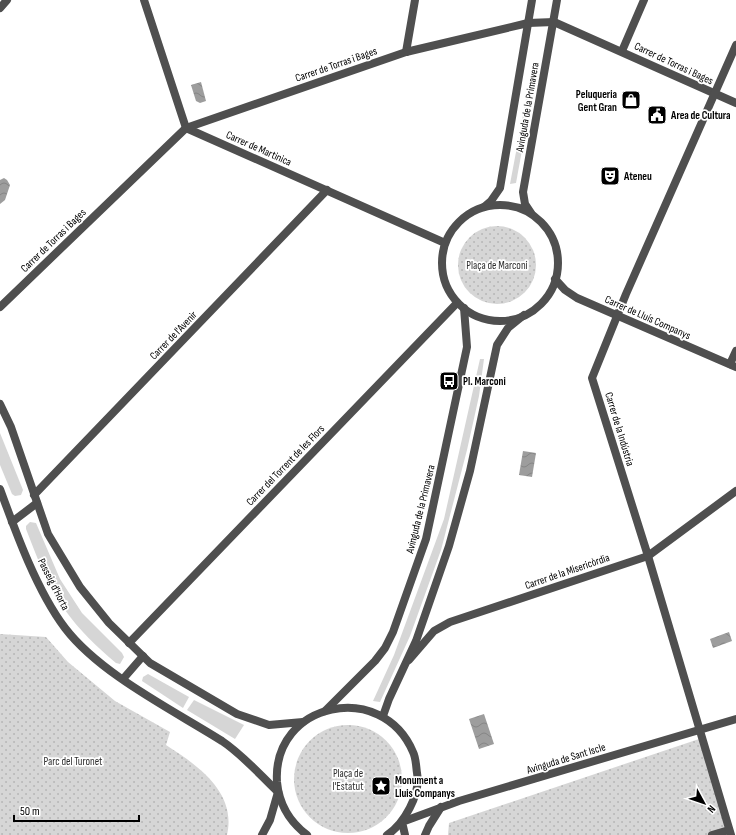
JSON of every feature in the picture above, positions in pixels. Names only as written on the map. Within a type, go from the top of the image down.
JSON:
[{"type":"street","points":[[0,8],[7,0]]},
{"type":"street","points":[[144,0],[186,128]]},
{"type":"street","points":[[406,52],[415,0]]},
{"type":"street","name":"Avinguda de la Primavera","points":[[483,208],[491,201],[500,188],[532,0]]},
{"type":"street","name":"Avinguda de la Primavera","points":[[533,216],[525,204],[524,192],[557,0]]},
{"type":"street","points":[[622,51],[644,0]]},
{"type":"street","name":"Carrer de Torras i Bages","points":[[0,307],[186,128],[406,52],[528,23],[554,22],[736,103]]},
{"type":"street","name":"Carrer de la Indústria","points":[[730,832],[648,556],[592,378],[617,316],[736,45]]},
{"type":"street","name":"Carrer de Martinica","points":[[186,128],[445,243]]},
{"type":"street","name":"Carrer de l'Avenir","points":[[36,499],[327,190]]},
{"type":"street","points":[[383,716],[404,665],[416,641],[448,546],[470,470],[497,345],[508,328],[538,306],[545,298],[555,279],[558,262],[554,244],[546,228],[533,216],[512,207],[500,205],[483,208],[467,216],[454,228],[445,243],[442,259],[443,275],[448,290],[457,303],[472,314],[489,320],[507,321],[524,316]]},
{"type":"street","name":"Carrer de Lluís Companys","points":[[555,279],[565,290],[577,298],[733,366]]},
{"type":"street","name":"Carrer del Torrent de les Flors","points":[[129,643],[457,303]]},
{"type":"street","name":"Avinguda de la Primavera","points":[[325,710],[375,662],[394,632],[426,539],[467,347],[464,308]]},
{"type":"street","points":[[733,366],[736,351]]},
{"type":"street","name":"Passeig d'Horta","points":[[0,404],[11,427],[48,534],[66,566],[109,623],[150,663],[200,693],[253,721],[270,725],[303,722]]},
{"type":"street","name":"Passeig d'Horta","points":[[0,489],[12,522],[48,602],[66,629],[86,650],[123,679],[231,748],[278,792]]},
{"type":"street","name":"Carrer de la Misericòrdia","points":[[404,665],[434,631],[450,622],[648,556],[736,490]]},
{"type":"street","points":[[12,522],[36,499]]},
{"type":"street","points":[[123,679],[143,656]]},
{"type":"street","points":[[307,835],[297,827],[285,811],[278,792],[277,773],[281,754],[290,736],[303,722],[325,710],[344,707],[364,709],[383,716],[402,732],[414,753],[418,776],[414,800],[402,822],[387,835]]},
{"type":"street","name":"Avinguda de Sant Iscle","points":[[402,822],[441,808],[736,719]]},
{"type":"street","points":[[262,835],[270,820],[278,792]]},
{"type":"street","points":[[425,835],[428,826],[441,808]]},
{"type":"street","points":[[402,822],[405,835]]},
{"type":"street","points":[[712,835],[730,832]]},
{"type":"green space","points":[[533,62],[538,63],[516,183],[510,184]]},
{"type":"green space","name":"Plaça de Marconi","points":[[497,226],[512,229],[519,233],[529,243],[533,250],[536,265],[533,280],[529,287],[519,297],[512,301],[497,304],[482,301],[475,297],[465,287],[461,280],[458,265],[461,250],[465,243],[475,233],[482,229]]},
{"type":"green space","points":[[480,359],[484,359],[479,396],[467,450],[441,550],[410,636],[380,702],[373,701],[394,655],[444,519]]},
{"type":"green space","points":[[0,433],[23,490],[21,495],[15,496],[12,494],[0,465]]},
{"type":"green space","points":[[30,522],[36,523],[60,579],[82,613],[122,653],[124,657],[120,664],[116,663],[89,638],[70,617],[59,601],[43,571],[26,529],[26,526]]},
{"type":"green space","name":"Parc del Turonet","points":[[0,634],[46,637],[68,662],[115,701],[170,732],[166,745],[202,771],[212,781],[220,793],[226,806],[229,820],[227,835],[0,835]]},
{"type":"green space","points":[[148,674],[189,697],[183,708],[142,681],[143,677]]},
{"type":"green space","points":[[194,700],[244,725],[235,739],[187,710]]},
{"type":"green space","name":"Plaça de l'Estatut","points":[[348,725],[369,729],[386,741],[398,758],[402,779],[398,800],[386,817],[369,829],[348,833],[327,829],[310,817],[298,800],[294,779],[298,758],[310,741],[327,729]]},
{"type":"green space","points":[[702,738],[729,830],[712,835],[448,835],[449,823]]},
{"type":"water","points":[[201,82],[206,101],[200,103],[196,101],[191,85]]},
{"type":"water","points":[[4,178],[10,185],[5,200],[0,204],[0,180]]},
{"type":"water","points":[[523,451],[536,453],[532,477],[519,475]]},
{"type":"water","points":[[729,632],[732,641],[713,648],[710,639]]},
{"type":"water","points":[[484,714],[494,744],[479,749],[469,719]]},
{"type":"place","name":"Peluqueria Gent Gran","points":[[631,100]]},
{"type":"place","name":"Area de Cultura","points":[[657,115]]},
{"type":"place","name":"Ateneu","points":[[610,176]]},
{"type":"place","name":"Pl. Marconi","points":[[449,381]]},
{"type":"place","name":"Monument a Lluis Companys","points":[[381,786]]}]
